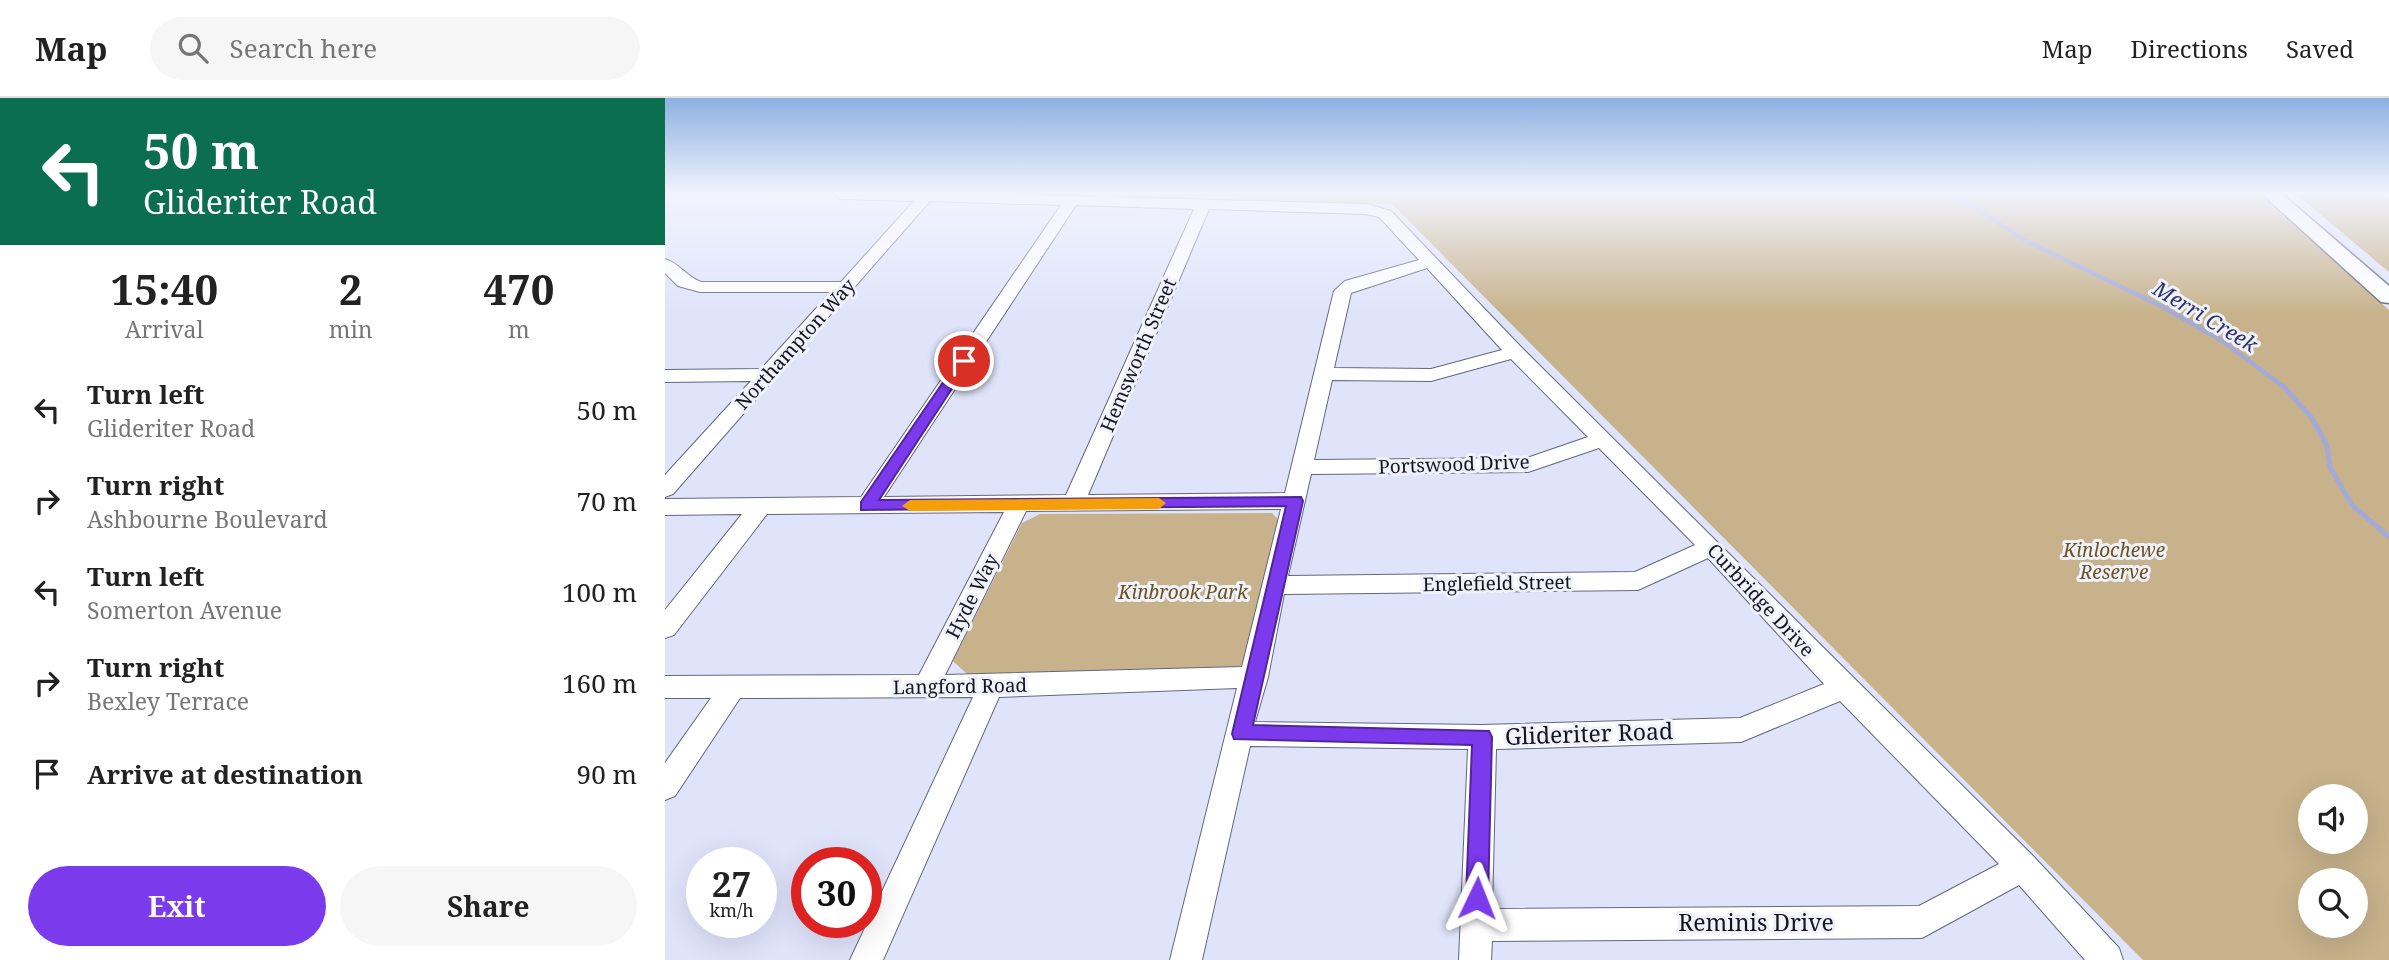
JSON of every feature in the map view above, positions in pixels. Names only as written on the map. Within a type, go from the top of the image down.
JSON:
[{"type":"main road","points":[[2317,234],[2389,297]]},
{"type":"street","name":"Northampton Way","points":[[665,489],[893,234]]},
{"type":"street","points":[[867,506],[1049,234]]},
{"type":"street","name":"Hemsworth Street","points":[[1073,505],[1190,234]]},
{"type":"street","name":"Curbridge Drive","points":[[1405,234],[1515,352],[1711,547],[1844,688],[2023,867],[2107,960]]},
{"type":"street","points":[[1186,960],[1255,677],[1322,374],[1343,292],[1351,285],[1429,262]]},
{"type":"street","points":[[665,264],[684,282],[700,287],[846,287]]},
{"type":"street","points":[[1322,374],[1431,375],[1515,352]]},
{"type":"street","points":[[665,376],[767,375]]},
{"type":"street","name":"Portswood Drive","points":[[1302,467],[1528,465],[1603,439]]},
{"type":"street","points":[[665,507],[1018,506],[1295,501]]},
{"type":"street","name":"Hyde Way","points":[[926,687],[1018,506]]},
{"type":"street","points":[[665,628],[760,507]]},
{"type":"street","name":"Englefield Street","points":[[1276,585],[1638,581],[1711,547]]},
{"type":"street","name":"Langford Road","points":[[665,687],[991,686],[1255,677]]},
{"type":"street","points":[[866,960],[991,686]]},
{"type":"street","points":[[665,787],[733,687]]},
{"type":"street","name":"Glideriter Road","points":[[1241,734],[1482,737],[1741,730],[1844,688]]},
{"type":"street","points":[[1475,960],[1482,737]]},
{"type":"street","name":"Reminis Drive","points":[[1476,925],[1922,922],[2023,867]]},
{"type":"green space","name":"Kinlochewe Reserve","points":[[1422,234],[2304,234],[2389,310],[2389,960],[2143,960]]},
{"type":"green space","points":[[2344,234],[2389,234],[2389,272]]},
{"type":"green space","name":"Kinbrook Park","points":[[1272,513],[1281,522],[1250,662],[1230,671],[967,674],[953,661],[1022,523],[1040,514]]},
{"type":"waterway","name":"Merri Creek","points":[[2015,234],[2159,305],[2221,340],[2284,388]]},
{"type":"waterway","name":"Merri Creek","points":[[2284,388],[2312,418],[2327,446],[2330,467],[2352,505],[2389,537]]},
{"type":"slow traffic","points":[[910,506],[1159,503]]},
{"type":"route","points":[[964,361],[867,506],[1295,501],[1241,734],[1482,737],[1477,898]]}]
